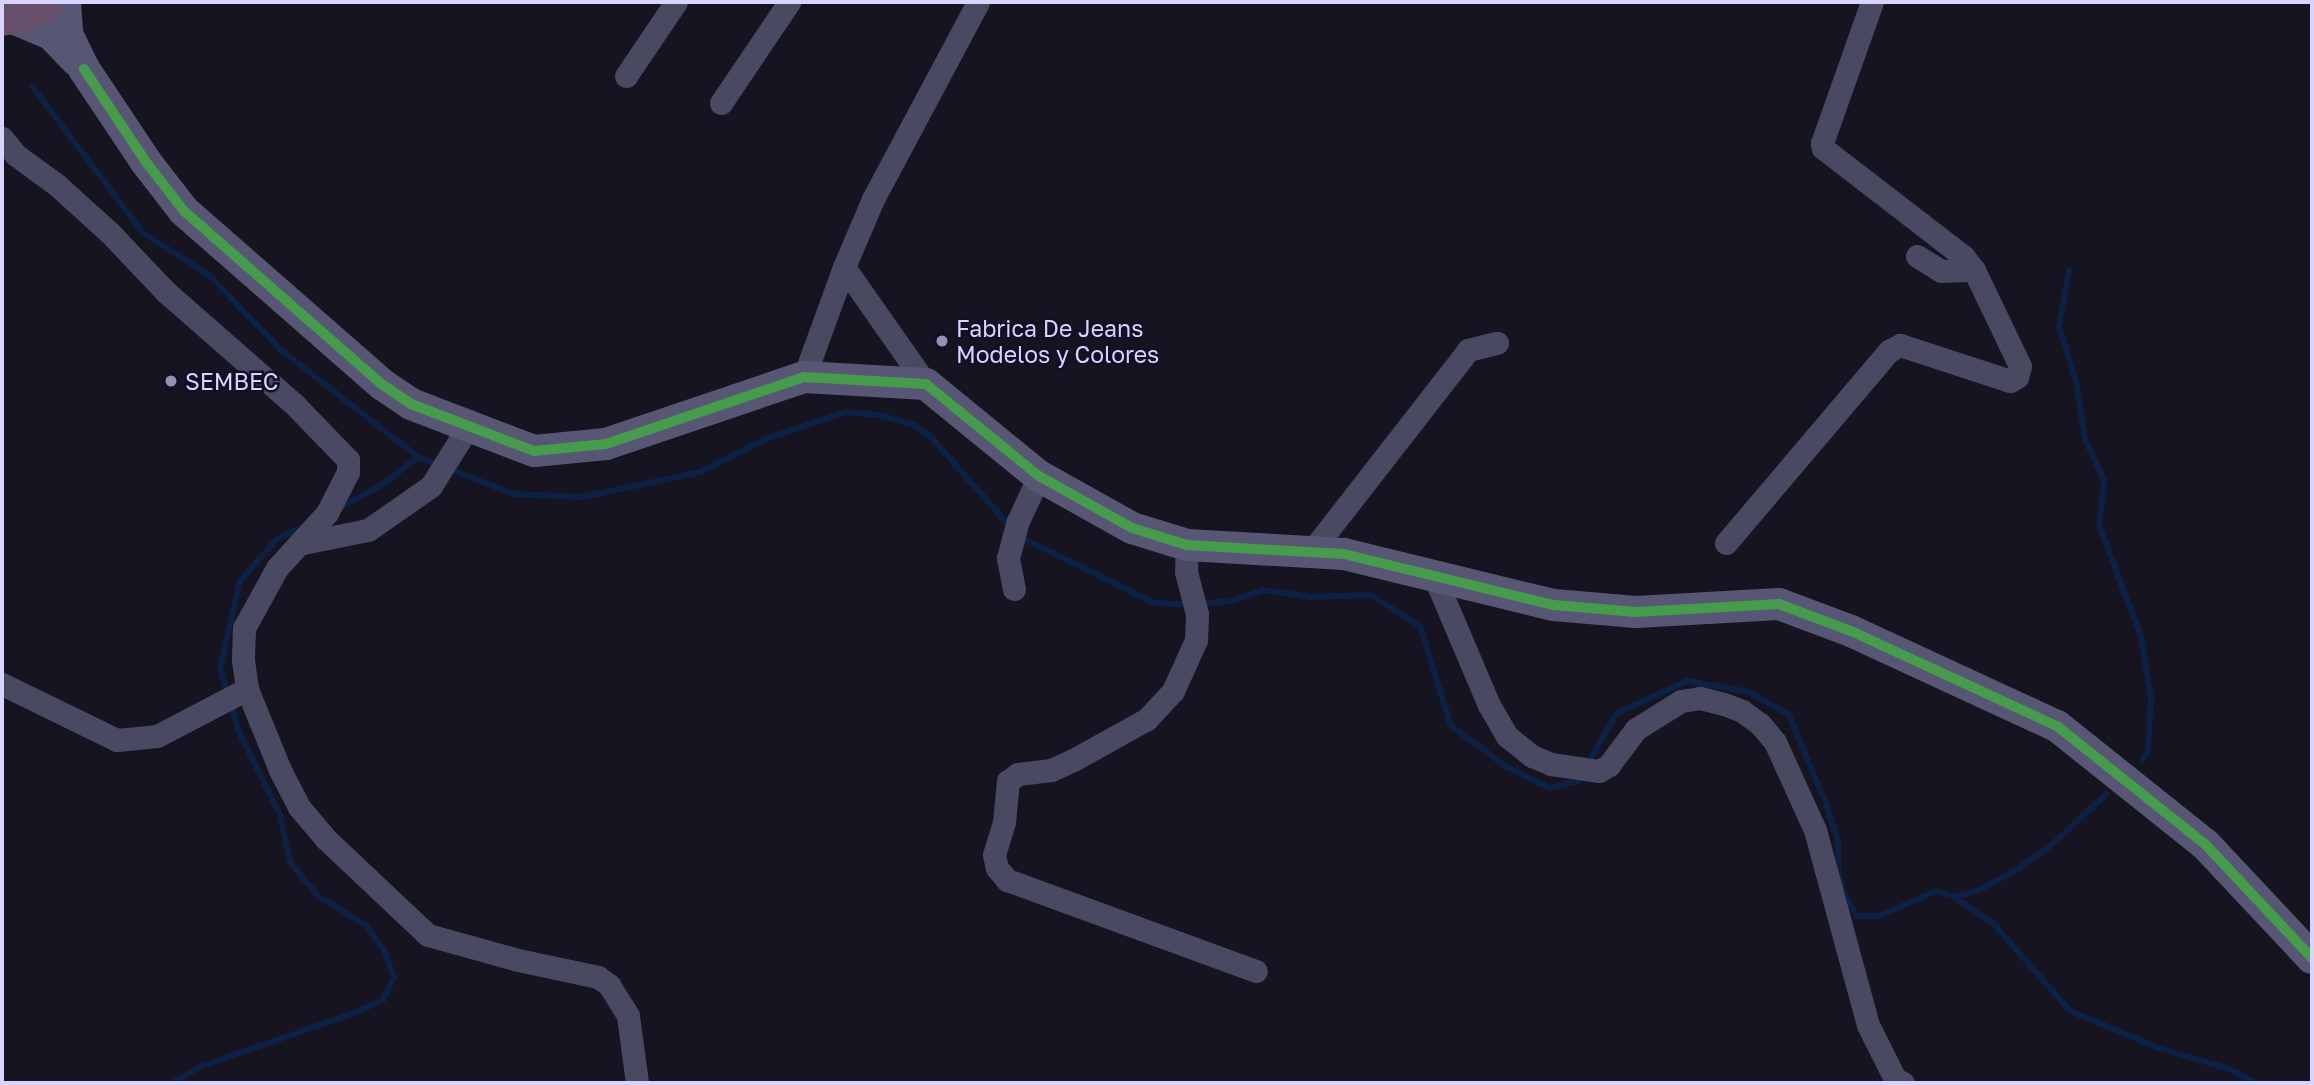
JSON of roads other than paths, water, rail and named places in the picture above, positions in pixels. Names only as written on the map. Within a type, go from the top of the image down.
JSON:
[{"type":"highway","points":[[4,16],[26,12],[45,2]]},
{"type":"main road","points":[[65,2],[67,34],[84,69],[153,172],[184,211],[383,385],[462,438],[534,451],[606,444],[804,377],[926,384],[1039,476],[1132,528],[1187,545],[1344,554],[1554,605],[1636,612],[1779,604],[1851,631],[2057,726],[2205,844],[2312,958]]},
{"type":"main road","points":[[4,16],[51,34],[84,69]]},
{"type":"street","points":[[626,76],[676,2]]},
{"type":"street","points":[[721,103],[789,2]]},
{"type":"street","points":[[804,377],[844,267],[873,199],[978,2]]},
{"type":"street","points":[[1726,542],[1889,351],[1900,345],[2010,381],[2017,377],[2020,366],[1974,270],[1964,256],[1828,153],[1822,143],[1872,2]]},
{"type":"street","points":[[2,138],[16,155],[75,201],[166,292],[293,404],[348,460],[348,472],[327,513],[303,543],[277,568],[244,628],[244,691],[299,807],[326,839],[428,934],[518,960],[598,977],[609,985],[628,1016],[637,1083]]},
{"type":"street","points":[[1917,256],[1941,271],[1974,270]]},
{"type":"street","points":[[844,267],[926,384]]},
{"type":"street","points":[[1311,552],[1468,350],[1497,343]]},
{"type":"street","points":[[303,543],[368,530],[431,486],[462,438]]},
{"type":"street","points":[[1014,589],[1008,558],[1018,521],[1039,476]]},
{"type":"street","points":[[1187,545],[1186,572],[1197,614],[1195,640],[1173,691],[1147,719],[1075,760],[1051,770],[1018,774],[1009,781],[1004,822],[994,855],[997,867],[1007,880],[1256,971]]},
{"type":"street","points":[[1435,578],[1489,705],[1507,736],[1532,756],[1555,765],[1599,771],[1609,765],[1636,729],[1681,701],[1700,698],[1742,711],[1760,724],[1775,742],[1815,830],[1868,1025],[1895,1079],[1903,1083]]},
{"type":"street","points":[[2,684],[117,740],[157,736],[244,691]]},
{"type":"waterway","points":[[32,86],[143,233],[210,276],[281,350],[418,457],[514,494],[582,497],[701,472],[766,439],[845,412],[879,415],[914,425],[931,437],[1012,529]]},
{"type":"waterway","points":[[2069,270],[2059,327],[2076,381],[2085,439],[2104,480],[2099,525],[2141,637],[2151,697],[2148,752],[2143,759]]},
{"type":"waterway","points":[[339,508],[383,484],[418,457]]},
{"type":"waterway","points":[[228,694],[220,668],[240,581],[277,539],[304,526]]},
{"type":"waterway","points":[[1020,537],[1155,603],[1189,605]]},
{"type":"waterway","points":[[1200,604],[1230,601],[1263,590],[1311,597],[1370,595],[1420,626],[1451,726],[1507,767],[1549,788],[1578,781],[1582,775]]},
{"type":"waterway","points":[[1587,765],[1617,713],[1687,681],[1749,692],[1789,715],[1826,804],[1838,841],[1838,872],[1845,896],[1857,916],[1879,916],[1936,891],[1954,897],[1993,923],[2070,1011],[2159,1048],[2229,1069],[2256,1083]]},
{"type":"waterway","points":[[172,1083],[202,1066],[354,1013],[383,1000],[394,977],[384,950],[366,925],[318,896],[290,862],[280,815],[239,732],[231,704]]},
{"type":"waterway","points":[[1954,897],[1977,891],[2015,871],[2055,842],[2106,794]]},
{"type":"place","name":"Fabrica De Jeans Modelos y Colores","points":[[942,341]]},
{"type":"place","name":"SEMBEC","points":[[171,381]]}]
